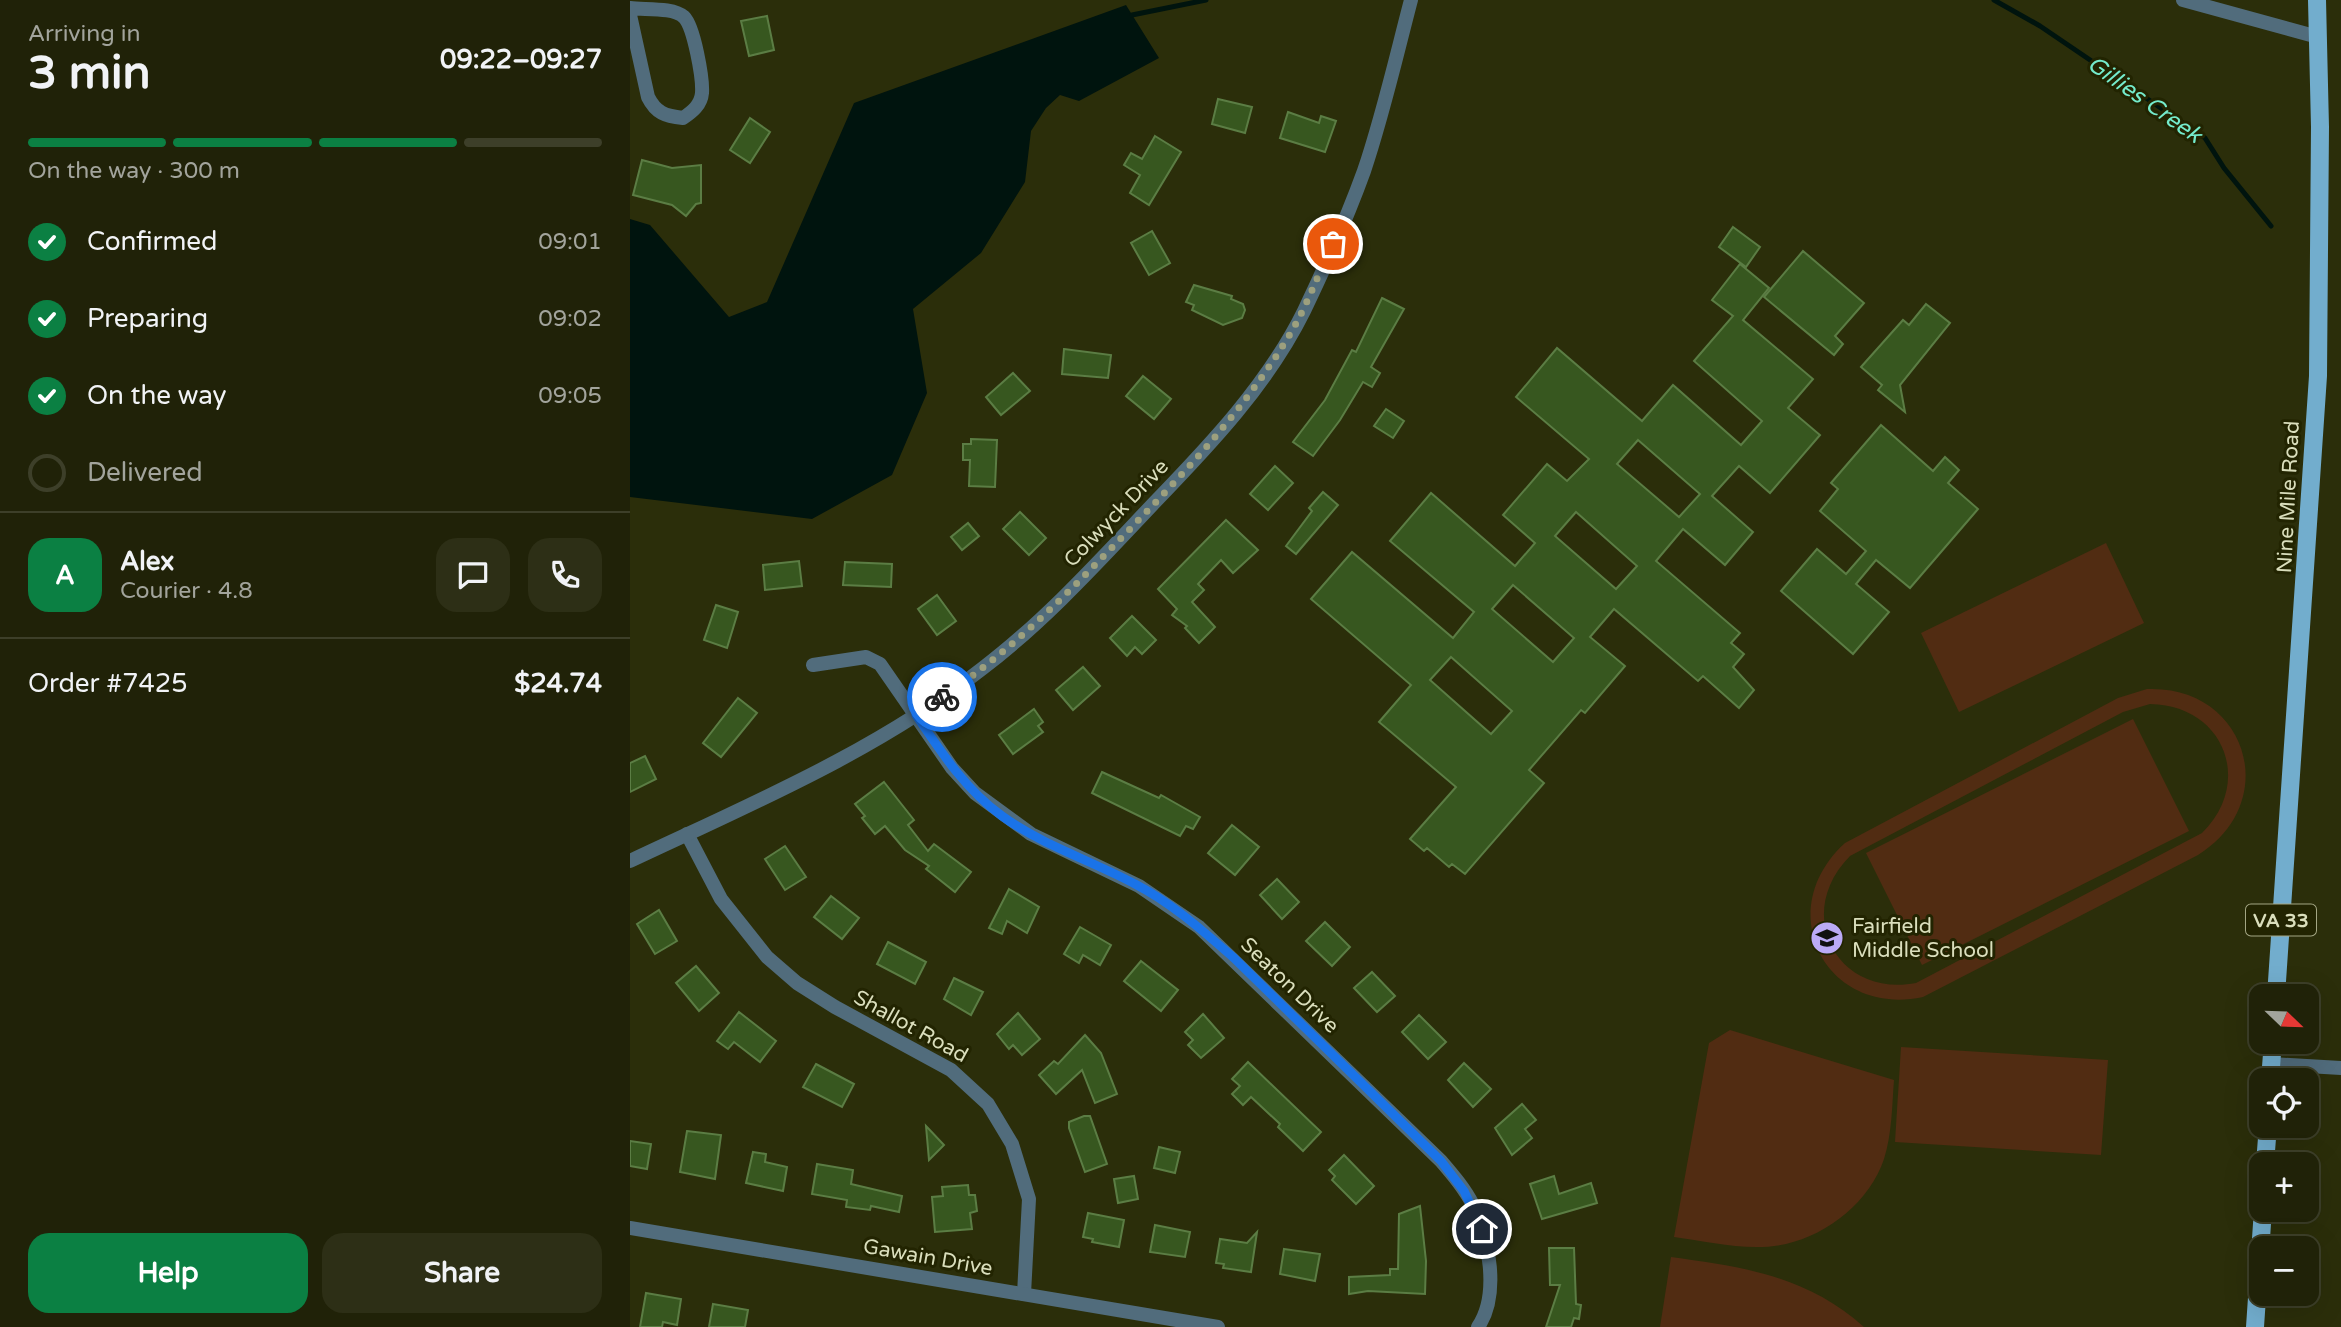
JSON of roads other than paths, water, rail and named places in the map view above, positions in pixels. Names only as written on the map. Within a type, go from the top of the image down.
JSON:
[{"type":"main road","name":"Nine Mile Road","points":[[2277,984],[2318,376],[2320,127],[2317,0]]},
{"type":"main road","points":[[2255,1327],[2262,1222]]},
{"type":"street","name":"Colwyck Drive","points":[[630,861],[830,765],[916,715],[985,667],[1042,618],[1208,447],[1261,380],[1303,312],[1350,209],[1365,167],[1411,0]]},
{"type":"street","points":[[2183,0],[2318,37]]},
{"type":"street","points":[[630,8],[672,11],[683,16],[690,26],[702,94],[694,111],[683,118],[666,116],[654,108],[648,97],[630,15]]},
{"type":"street","name":"Seaton Drive","points":[[813,665],[866,657],[888,671],[952,768],[975,793],[1002,816],[1031,834],[1139,886],[1189,919],[1234,958],[1454,1176],[1474,1207],[1488,1258],[1488,1301],[1478,1327]]},
{"type":"street","name":"Shallot Road","points":[[687,834],[721,899],[767,957],[797,983],[835,1007],[951,1070],[988,1104],[1012,1144],[1029,1199],[1030,1220],[1024,1294]]},
{"type":"street","points":[[2319,1069],[2341,1068]]},
{"type":"street","name":"Gawain Drive","points":[[630,1228],[1218,1327]]},
{"type":"waterway","name":"Gillies Creek","points":[[1132,15],[1206,0]]},
{"type":"waterway","name":"Gillies Creek","points":[[1994,0],[2040,26],[2205,138],[2224,168],[2271,226]]},
{"type":"place","name":"Fairfield Middle School","points":[[1827,938]]}]
